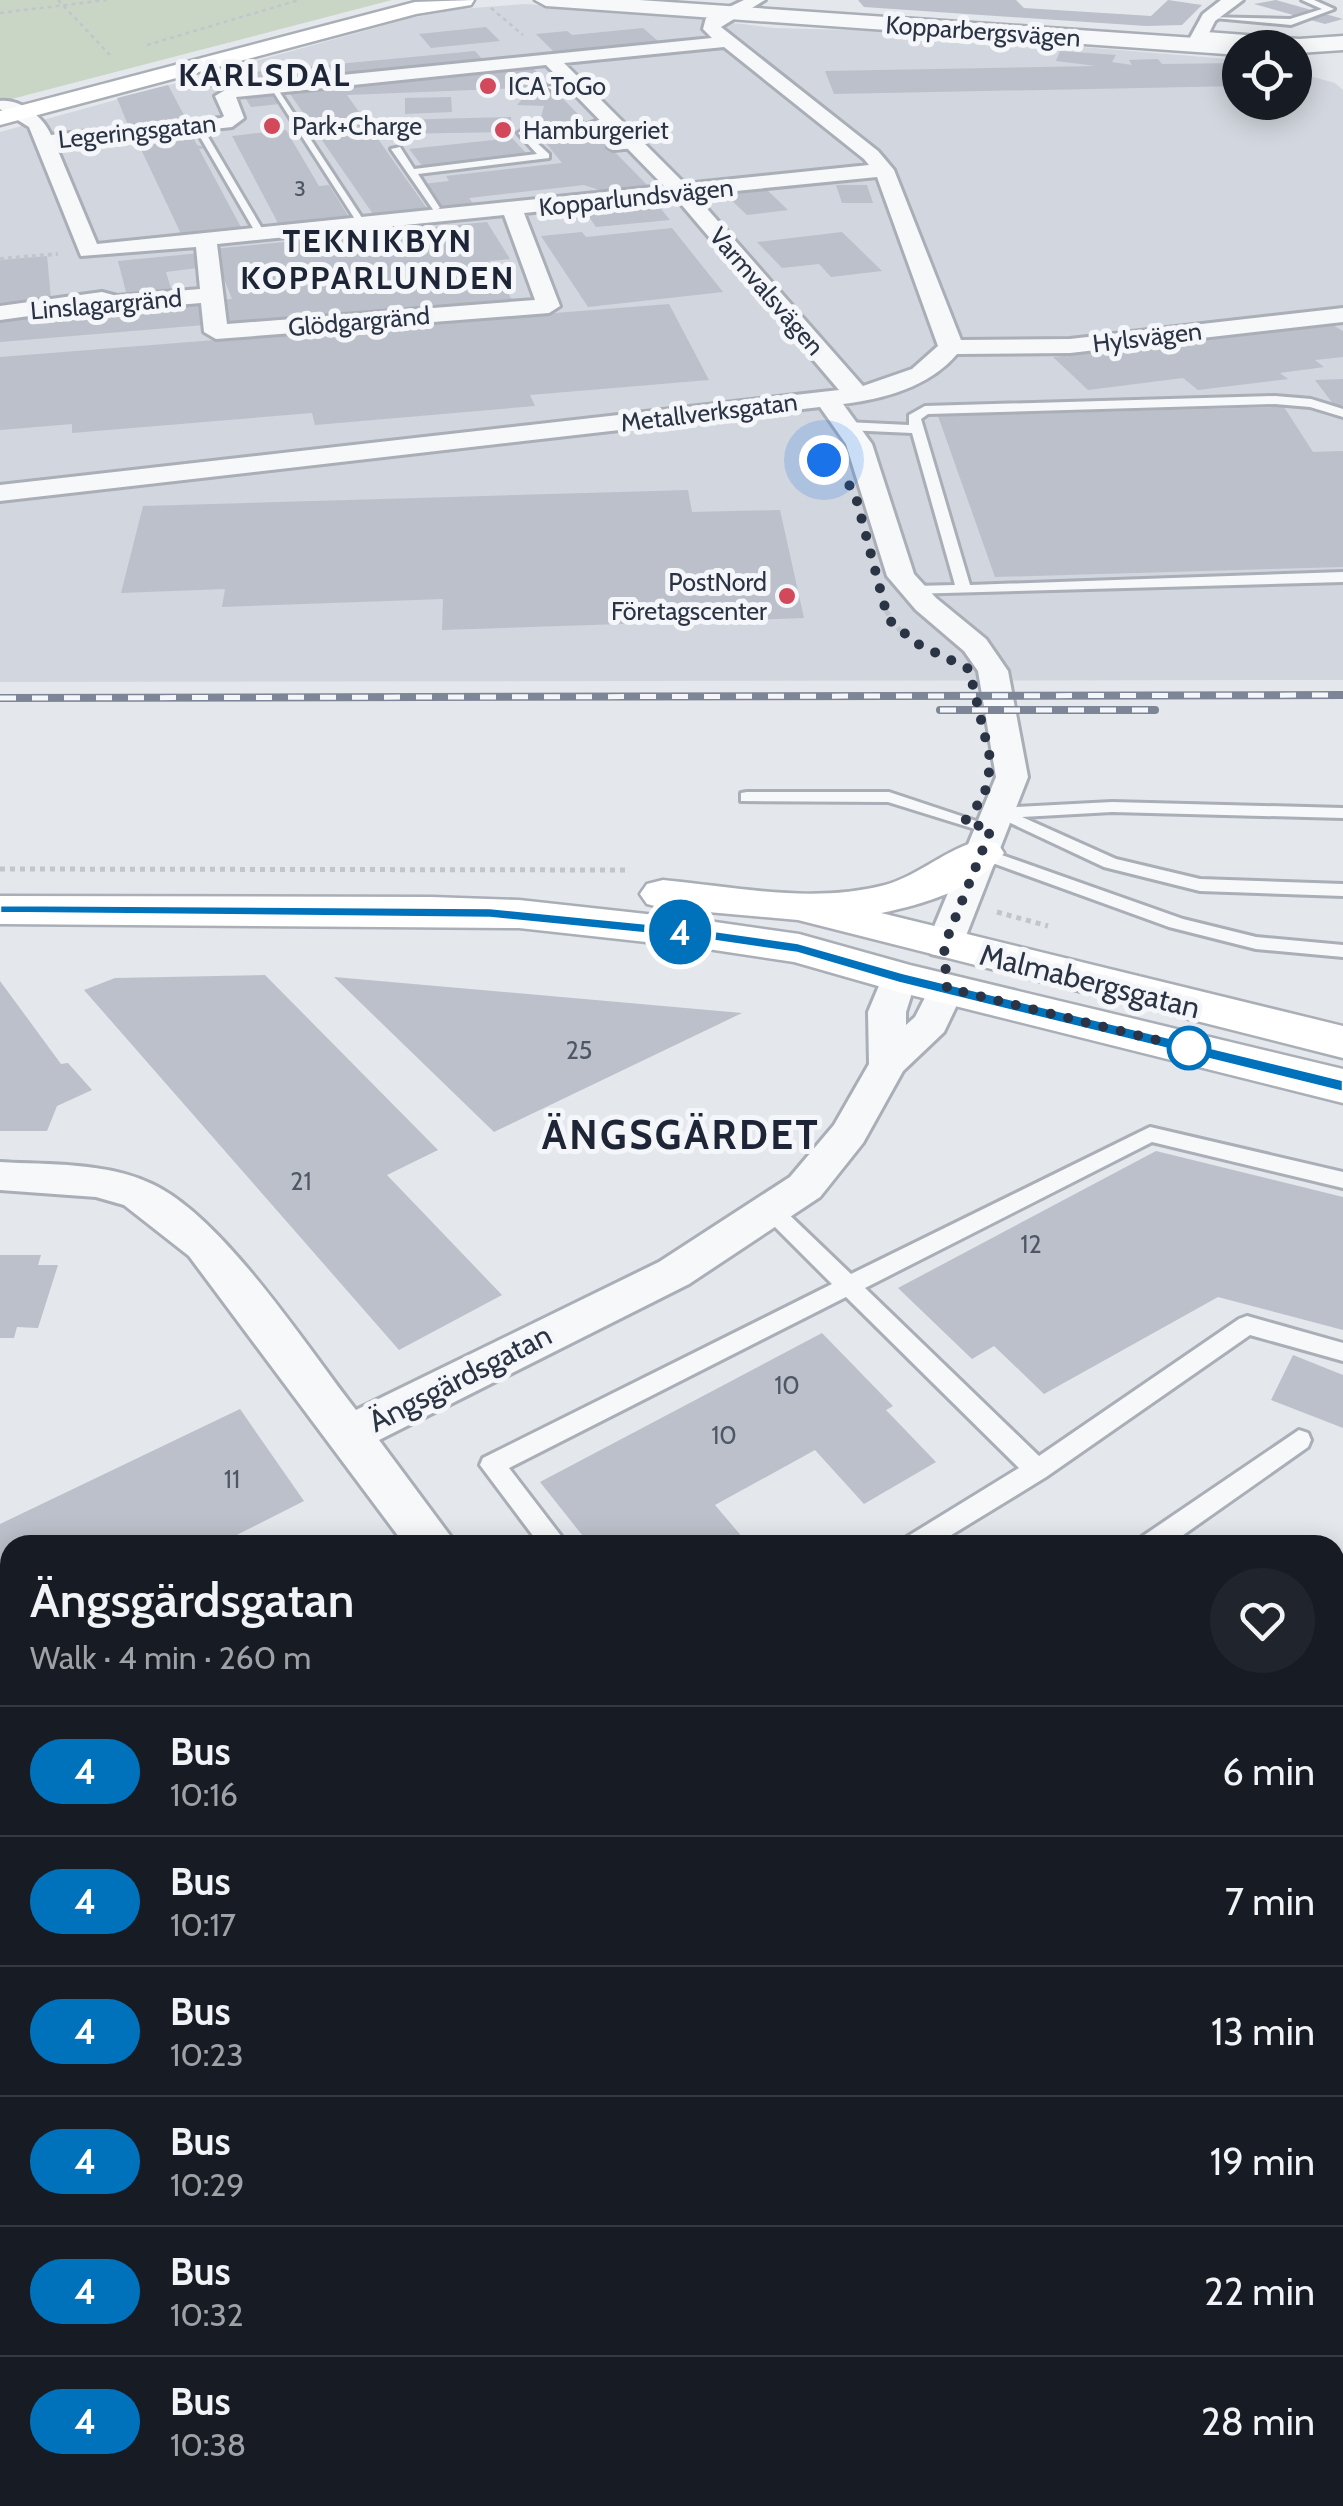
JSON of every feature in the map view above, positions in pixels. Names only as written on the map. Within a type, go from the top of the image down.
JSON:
[{"type":"main road","points":[[7,111],[408,0]]},
{"type":"main road","points":[[7,111],[415,8],[463,0]]},
{"type":"main road","points":[[798,906],[876,904],[936,882],[990,832]]},
{"type":"main road","name":"Malmabergsgatan","points":[[0,890],[634,893],[798,906],[1025,966],[1343,1042]]},
{"type":"main road","name":"Malmabergsgatan","points":[[0,910],[519,914],[798,948],[899,978],[950,947]]},
{"type":"main road","name":"Malmabergsgatan","points":[[950,947],[1343,1086]]},
{"type":"street","name":"Kopparbergsvägen","points":[[546,0],[1210,18],[1299,46],[1343,43]]},
{"type":"street","name":"Kopparbergsvägen","points":[[669,0],[744,7]]},
{"type":"street","points":[[744,7],[712,22],[712,29],[870,154],[884,170],[948,333],[950,348]]},
{"type":"street","name":"Legeringsgatan","points":[[45,142],[235,118],[224,96],[232,92],[729,41]]},
{"type":"street","points":[[1312,56],[1343,62]]},
{"type":"street","name":"Varmvalsvägen","points":[[550,59],[575,84],[600,122],[681,192],[842,397],[846,426],[859,444],[900,576],[914,591]]},
{"type":"street","points":[[7,111],[36,124],[89,251]]},
{"type":"street","name":"Kopparlundsvägen","points":[[89,251],[884,170]]},
{"type":"street","name":"Glödgargränd","points":[[207,241],[216,332],[549,306],[512,209]]},
{"type":"street","name":"Linslagargränd","points":[[0,313],[102,299],[118,303],[212,295]]},
{"type":"street","name":"Hylsvägen","points":[[950,348],[1070,346],[1343,315]]},
{"type":"street","name":"Metallverksgatan","points":[[0,493],[842,397],[913,378],[940,361],[950,348]]},
{"type":"street","name":"Ängsgärdsgatan","points":[[350,1434],[674,1273],[804,1187],[850,1133],[888,1064],[932,1024],[950,947],[1012,777],[993,671],[975,645],[914,591]]},
{"type":"street","name":"Ängsgärdsgatan","points":[[888,1064],[888,1012],[899,978]]},
{"type":"street","name":"Ängsgärdsgatan","points":[[0,1176],[96,1182],[138,1194],[204,1245],[426,1535]]},
{"type":"lane","points":[[1210,18],[1291,22],[1330,9],[1306,0]]},
{"type":"lane","points":[[552,87],[575,84]]},
{"type":"lane","points":[[272,87],[364,225]]},
{"type":"lane","points":[[196,125],[263,235]]},
{"type":"lane","points":[[412,172],[545,156],[522,133]]},
{"type":"lane","points":[[396,149],[434,208]]},
{"type":"lane","points":[[964,589],[914,418],[925,410],[1275,400],[1343,413]]},
{"type":"lane","points":[[846,426],[918,429]]},
{"type":"lane","points":[[914,591],[1343,576]]},
{"type":"lane","points":[[746,798],[889,798],[990,832],[1200,885],[1343,890]]},
{"type":"lane","points":[[990,832],[1112,807],[1343,813]]},
{"type":"lane","points":[[990,832],[1176,923],[1256,943],[1343,951]]},
{"type":"lane","points":[[547,1535],[492,1465],[1150,1134],[1343,1180]]},
{"type":"lane","points":[[771,1210],[1037,1470]]},
{"type":"lane","points":[[930,1535],[1037,1470],[1246,1325],[1343,1352]]},
{"type":"lane","points":[[1163,1535],[1300,1440]]},
{"type":"path","points":[[58,0],[110,56]]},
{"type":"path","points":[[0,13],[106,0]]},
{"type":"path","points":[[148,44],[299,0]]},
{"type":"path","points":[[0,259],[89,251]]},
{"type":"path","points":[[883,600],[888,619],[904,634]]},
{"type":"shaded area","points":[[525,4],[774,28],[887,31],[1222,59],[1222,120],[1312,120],[1312,77],[1335,83],[1343,90],[1343,680],[0,682],[0,132],[411,18],[459,9]]},
{"type":"green space","points":[[0,0],[392,0],[0,102]]},
{"type":"building","points":[[858,0],[1016,0],[1024,8],[1151,16],[1168,0],[1202,5],[1182,25],[1146,26],[864,7]]},
{"type":"building","points":[[1276,0],[1343,19],[1325,24],[1254,4]]},
{"type":"building","points":[[486,27],[500,41],[431,48],[419,34]]},
{"type":"building","points":[[643,28],[659,42],[555,53],[536,34],[567,31],[572,35]]},
{"type":"building","points":[[475,51],[483,60],[186,90],[180,79]]},
{"type":"building","points":[[1060,51],[1116,55],[1112,62],[1132,65],[1129,60],[1222,63],[1222,86],[834,94],[825,71],[1096,66],[1056,61]]},
{"type":"building","points":[[530,65],[652,190],[608,193],[584,185],[469,198],[474,205],[441,209],[423,184],[449,181],[446,176],[562,163],[537,132],[544,106],[517,105],[528,92],[525,88],[347,95],[428,210],[375,217],[288,91]]},
{"type":"building","points":[[168,85],[186,119],[128,125],[117,98]]},
{"type":"building","points":[[272,93],[279,104],[251,107],[244,96]]},
{"type":"building","points":[[451,97],[452,112],[405,114],[405,98]]},
{"type":"building","points":[[511,117],[512,132],[393,134],[394,120]]},
{"type":"building","points":[[286,130],[319,186],[329,185],[350,219],[280,227],[232,136]]},
{"type":"building","points":[[193,137],[197,145],[207,148],[199,149],[243,231],[183,238],[138,143]]},
{"type":"building","points":[[512,138],[528,155],[423,167],[409,149]]},
{"type":"building","points":[[836,185],[867,185],[873,203],[842,203]]},
{"type":"building","points":[[767,190],[788,210],[747,215],[726,195]]},
{"type":"building","points":[[657,204],[670,220],[596,227],[585,211]]},
{"type":"building","points":[[487,222],[510,259],[489,261],[512,300],[219,324],[217,300],[232,299],[212,249]]},
{"type":"building","points":[[672,228],[723,292],[588,307],[541,236],[582,232],[586,237]]},
{"type":"building","points":[[842,232],[882,271],[831,277],[819,264],[782,268],[757,242]]},
{"type":"building","points":[[200,253],[205,267],[166,272],[173,295],[128,300],[118,261]]},
{"type":"building","points":[[47,256],[51,299],[0,303],[0,260]]},
{"type":"building","points":[[201,302],[204,325],[0,342],[0,317],[82,311],[82,305],[106,303],[106,310]]},
{"type":"building","points":[[669,304],[709,380],[530,395],[535,406],[315,425],[312,413],[72,433],[72,424],[0,430],[0,357]]},
{"type":"building","points":[[1331,324],[1343,331],[1343,357],[1315,360],[1324,367],[1280,373],[1288,379],[1198,390],[1183,378],[1088,390],[1053,357]]},
{"type":"building","points":[[1343,379],[1343,405],[1334,405],[1315,380]]},
{"type":"building","points":[[1284,407],[1313,452],[1343,451],[1343,567],[995,577],[938,416]]},
{"type":"building","points":[[688,490],[692,512],[780,510],[804,618],[442,630],[443,599],[222,607],[225,589],[121,593],[143,506]]},
{"type":"building","points":[[265,975],[438,1150],[387,1175],[502,1295],[399,1350],[84,990],[115,978]]},
{"type":"building","points":[[334,977],[742,1013],[494,1132]]},
{"type":"building","points":[[0,981],[61,1064],[68,1063],[92,1090],[57,1106],[47,1131],[0,1131]]},
{"type":"building","points":[[1156,1151],[1343,1197],[1343,1330],[1218,1297],[1044,1394],[994,1346],[972,1359],[898,1288]]},
{"type":"building","points":[[0,1255],[41,1255],[38,1265],[58,1265],[38,1328],[17,1327],[14,1338],[0,1338]]},
{"type":"building","points":[[822,1333],[893,1406],[886,1410],[936,1462],[864,1504],[815,1450],[715,1505],[740,1535],[582,1535],[540,1482]]},
{"type":"building","points":[[1293,1355],[1343,1375],[1343,1428],[1271,1400]]},
{"type":"building","points":[[240,1409],[304,1501],[237,1535],[0,1535],[0,1524]]},
{"type":"railway","points":[[0,698],[1343,695]]},
{"type":"railway","points":[[940,710],[1155,710]]},
{"type":"bus line","name":"4","points":[[0,910],[490,913],[701,934],[798,948],[899,978],[1343,1086]]},
{"type":"place","name":"ICA ToGo","points":[[488,86]]},
{"type":"place","name":"Park+Charge","points":[[272,126]]},
{"type":"place","name":"Hamburgeriet","points":[[503,130]]},
{"type":"place","name":"PostNord Företagscenter","points":[[787,596]]},
{"type":"district","name":"KARLSDAL","points":[[265,74]]},
{"type":"district","name":"TEKNIKBYN KOPPARLUNDEN","points":[[378,258]]},
{"type":"district","name":"ÄNGSGÄRDET","points":[[681,1134]]},
{"type":"route","points":[[824,460],[854,490],[888,619],[916,643],[969,669],[991,762],[984,797],[964,822],[991,829],[944,946],[947,988],[1189,1048]]}]
